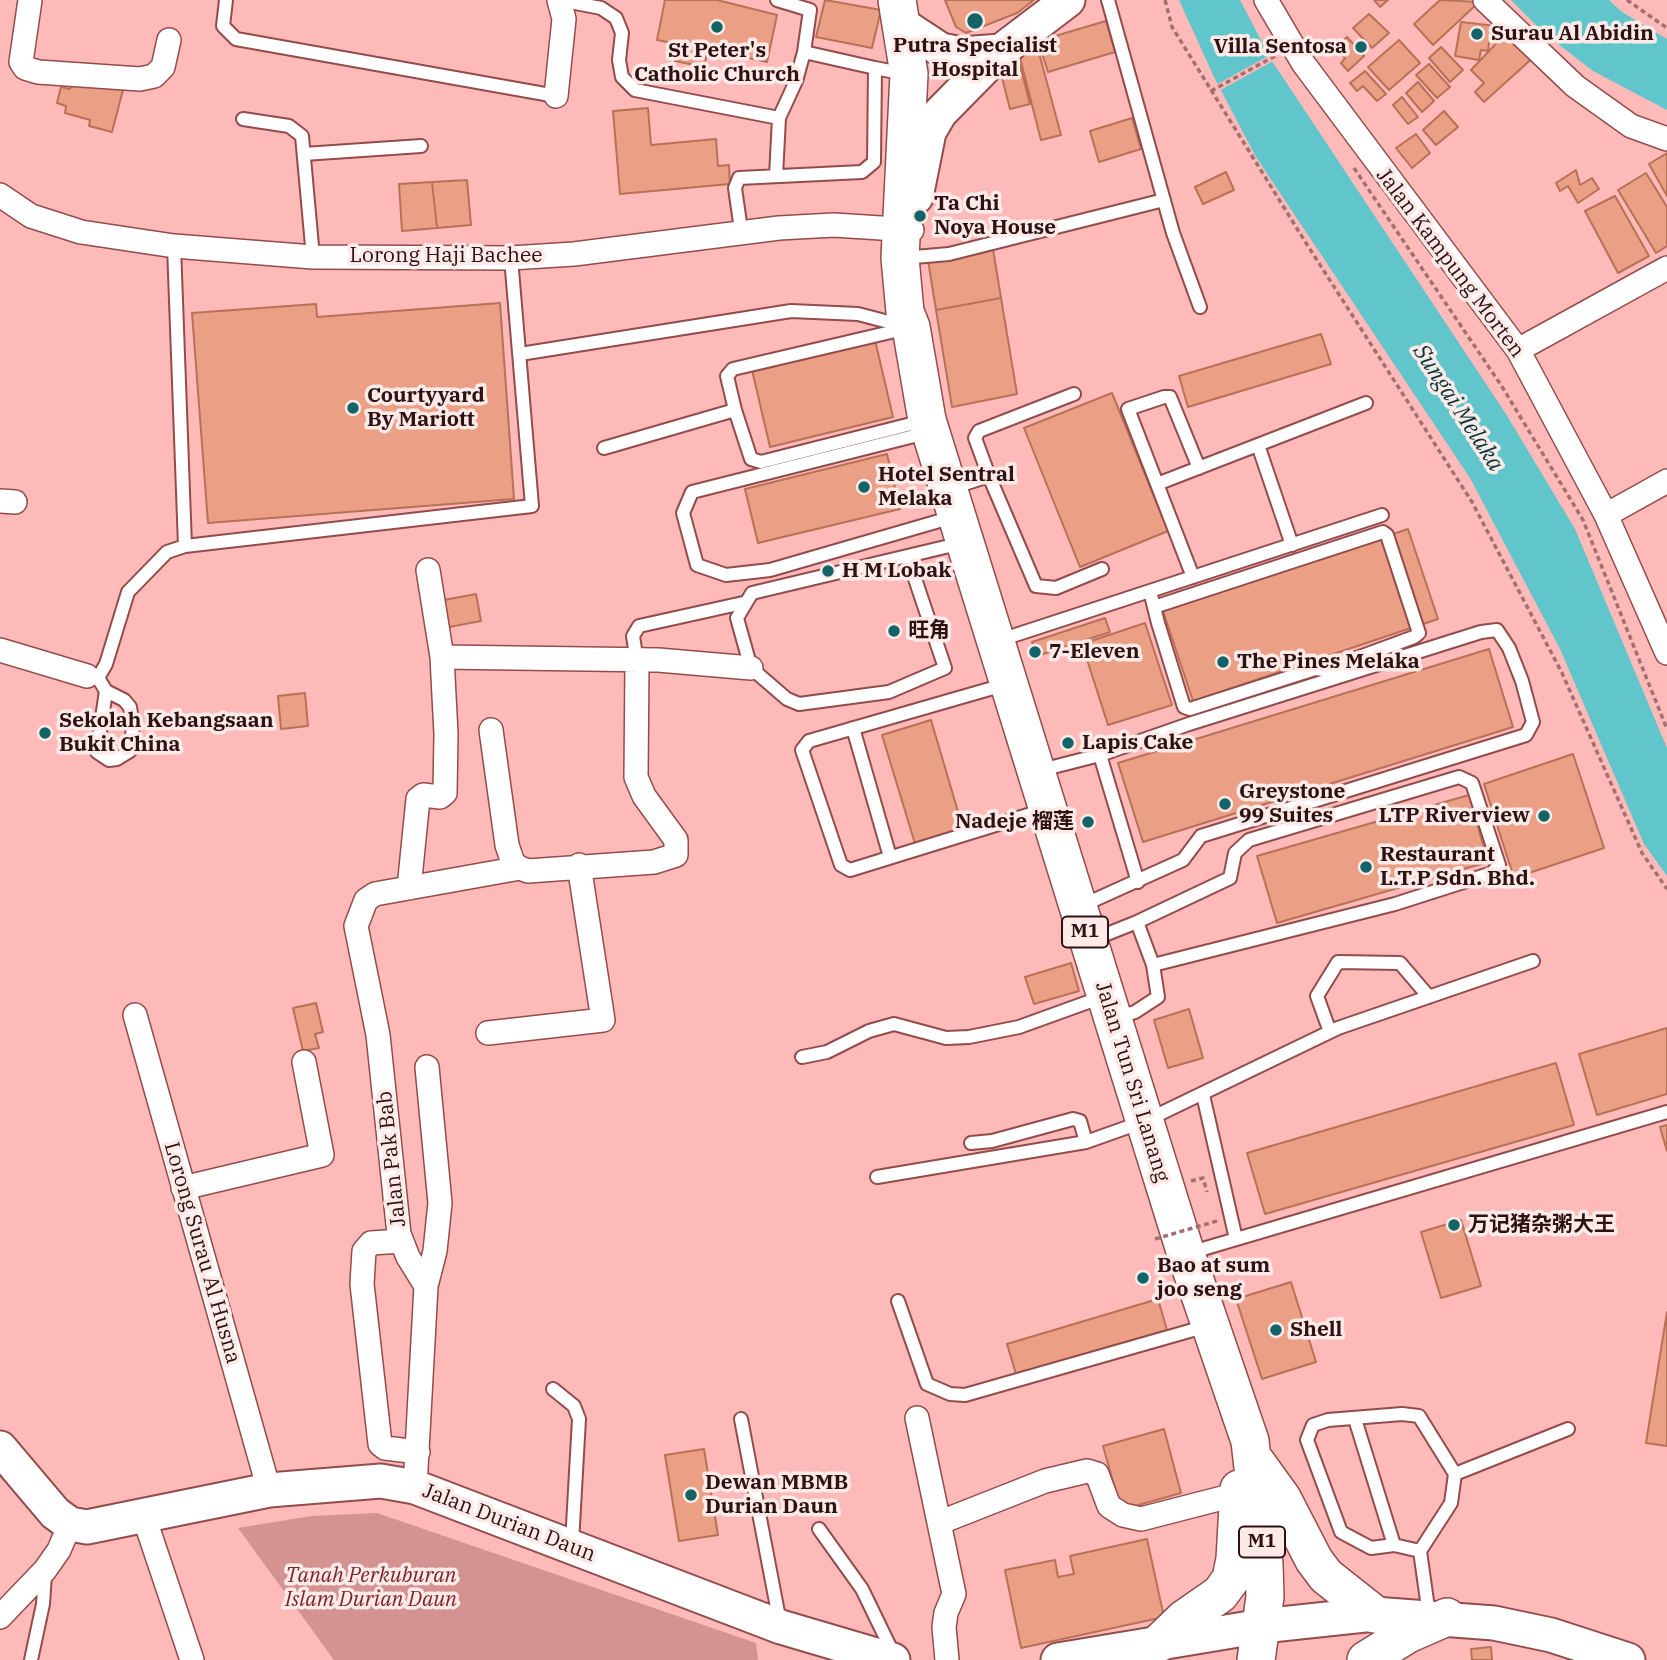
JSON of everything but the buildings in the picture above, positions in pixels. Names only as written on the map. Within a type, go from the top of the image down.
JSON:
[{"type":"main road","name":"Jalan Tun Sri Lanang","points":[[900,12],[892,71],[909,120],[905,313],[911,327],[929,426],[1145,1121],[1170,1247],[1211,1325],[1252,1450],[1264,1564],[1259,1643]]},
{"type":"main road","points":[[1146,1650],[1220,1594],[1231,1578],[1235,1559],[1238,1494],[1252,1450]]},
{"type":"main road","points":[[1252,1450],[1282,1498],[1314,1560],[1338,1587],[1374,1614]]},
{"type":"main road","points":[[1366,1660],[1438,1617]]},
{"type":"street","points":[[30,0],[21,62],[25,68],[38,72],[140,79],[154,76],[163,67],[169,40]]},
{"type":"street","points":[[556,96],[564,19],[560,0]]},
{"type":"street","points":[[907,244],[919,172],[929,132],[955,96],[1000,51],[1068,0]]},
{"type":"street","name":"Jalan Kampung Morten","points":[[1266,0],[1310,73],[1518,350],[1606,514],[1667,653]]},
{"type":"street","points":[[1485,0],[1575,86],[1631,126],[1667,138]]},
{"type":"street","points":[[900,12],[941,50],[961,54],[1000,51]]},
{"type":"street","name":"Lorong Haji Bachee","points":[[0,195],[31,216],[82,232],[174,246],[313,257],[511,258],[574,254],[741,230],[834,225],[907,244]]},
{"type":"street","points":[[1518,350],[1667,268]]},
{"type":"street","points":[[1606,514],[1667,481]]},
{"type":"street","points":[[428,570],[442,657],[446,734],[445,793],[440,797],[424,795],[418,799],[409,888],[520,868]]},
{"type":"street","points":[[0,650],[87,676]]},
{"type":"street","points":[[442,657],[637,662],[659,660],[751,668]]},
{"type":"street","points":[[491,730],[507,845],[513,863],[520,868],[528,871],[579,865],[654,862],[676,855],[676,840],[644,796],[636,777],[637,662]]},
{"type":"street","points":[[488,1033],[603,1020],[579,865]]},
{"type":"street","name":"Jalan Pak Bab","points":[[409,888],[375,894],[366,900],[356,926],[378,1035],[401,1241],[426,1286]]},
{"type":"street","name":"Lorong Surau Al Husna","points":[[135,1015],[269,1490]]},
{"type":"street","points":[[183,1188],[322,1155],[304,1062]]},
{"type":"street","points":[[415,1487],[426,1286],[435,1251],[440,1203],[427,1066]]},
{"type":"street","points":[[401,1241],[370,1243],[364,1251],[362,1284],[380,1444],[384,1448],[418,1452]]},
{"type":"street","points":[[917,1418],[954,1594],[945,1620],[947,1660]]},
{"type":"street","points":[[0,1448],[55,1513],[70,1524],[59,1550],[45,1570],[0,1617]]},
{"type":"street","points":[[941,1522],[1045,1481],[1087,1471],[1097,1475],[1109,1506],[1123,1516],[1141,1519],[1238,1494]]},
{"type":"street","name":"Jalan Durian Daun","points":[[70,1524],[105,1526],[269,1490],[381,1481],[415,1487],[781,1627],[894,1660]]},
{"type":"street","points":[[144,1517],[192,1660]]},
{"type":"street","points":[[1058,1660],[1146,1650],[1259,1643],[1374,1614],[1494,1623],[1551,1635],[1628,1660]]},
{"type":"lane","points":[[226,0],[223,26],[236,39],[556,96]]},
{"type":"lane","points":[[560,0],[601,8],[616,18],[622,33],[619,60],[622,77],[635,90],[779,118]]},
{"type":"lane","points":[[775,176],[779,118],[796,81],[804,52],[810,10],[777,0]]},
{"type":"lane","points":[[1108,0],[1164,201],[1200,307]]},
{"type":"lane","points":[[741,230],[735,188],[739,178],[862,172],[874,162],[892,71],[804,52]]},
{"type":"lane","points":[[243,119],[289,126],[299,131],[304,154],[313,257]]},
{"type":"lane","points":[[304,154],[421,146]]},
{"type":"lane","points":[[907,244],[949,254],[1164,201]]},
{"type":"lane","points":[[174,246],[185,546]]},
{"type":"lane","points":[[106,691],[96,744],[97,752],[105,758],[117,759],[131,751],[132,717],[124,700],[106,691],[98,678],[106,664],[128,592],[167,552],[185,546],[532,506],[511,258]]},
{"type":"lane","points":[[520,354],[792,311],[858,314],[911,327]]},
{"type":"lane","points":[[911,327],[733,369],[727,376],[751,459],[761,463],[929,426]]},
{"type":"lane","points":[[1074,394],[979,431],[975,438],[1035,586],[1056,588],[1102,569]]},
{"type":"lane","points":[[1193,577],[1128,409],[1170,397],[1199,468]]},
{"type":"lane","points":[[1157,484],[1366,403]]},
{"type":"lane","points":[[604,448],[735,410]]},
{"type":"lane","points":[[929,426],[692,492],[683,513],[697,565],[726,575],[770,570],[956,516]]},
{"type":"lane","points":[[1258,445],[1292,545]]},
{"type":"lane","points":[[908,558],[945,668],[889,692],[799,704],[787,699],[751,668],[737,618],[743,603],[752,593],[908,558],[956,516],[989,476]]},
{"type":"lane","points":[[997,641],[1382,515]]},
{"type":"lane","points":[[1150,591],[1154,607],[1184,707],[1190,709],[1315,670],[1324,670],[1415,637],[1419,633],[1387,535],[1383,532],[1154,607]]},
{"type":"lane","points":[[637,662],[634,636],[639,626],[743,603]]},
{"type":"lane","points":[[1036,772],[1100,755],[1189,724],[1481,632],[1497,630],[1509,648],[1522,681],[1533,723],[1525,735],[1201,836],[1183,860],[1139,882],[1083,924]]},
{"type":"lane","points":[[1010,683],[809,741],[802,750],[841,865],[850,870],[1047,809]]},
{"type":"lane","points":[[853,728],[890,857]]},
{"type":"lane","points":[[1100,755],[1139,882]]},
{"type":"lane","points":[[1083,924],[1137,922],[1230,878],[1235,853],[1249,840],[1459,777],[1472,783],[1499,865],[1492,873],[1395,904],[1153,965]]},
{"type":"lane","points":[[802,1057],[827,1052],[869,1031],[894,1024],[946,1038],[969,1037],[1109,1007],[1136,1012],[1158,997],[1153,965],[1137,922]]},
{"type":"lane","points":[[877,1177],[1086,1142],[1145,1121],[1203,1095],[1330,1032],[1533,961]]},
{"type":"lane","points":[[1330,1032],[1317,996],[1338,962],[1400,963],[1429,997]]},
{"type":"lane","points":[[1203,1095],[1236,1239]]},
{"type":"lane","points":[[1170,1247],[1236,1239],[1667,1112]]},
{"type":"lane","points":[[971,1143],[992,1141],[1073,1119],[1080,1121],[1086,1142]]},
{"type":"lane","points":[[898,1301],[927,1384],[950,1394],[965,1395],[1211,1325]]},
{"type":"lane","points":[[553,1389],[574,1406],[579,1419],[571,1547]]},
{"type":"lane","points":[[1420,1551],[1394,1545],[1371,1548],[1341,1532],[1307,1440],[1313,1425],[1328,1420],[1402,1414],[1419,1416],[1455,1474],[1451,1503],[1420,1551],[1438,1617]]},
{"type":"lane","points":[[741,1419],[781,1627]]},
{"type":"lane","points":[[1355,1419],[1394,1545]]},
{"type":"lane","points":[[1455,1474],[1568,1429]]},
{"type":"lane","points":[[819,1529],[862,1589],[894,1660]]},
{"type":"lane","points":[[31,1660],[43,1604],[45,1570]]},
{"type":"path","points":[[1165,0],[1172,27],[1214,89],[1472,502],[1562,673],[1642,853],[1667,890]]},
{"type":"path","points":[[1627,0],[1667,28]]},
{"type":"path","points":[[1214,89],[1276,55]]},
{"type":"path","points":[[1350,163],[1501,385],[1583,520],[1667,729]]},
{"type":"path","points":[[1170,1247],[1217,1221]]},
{"type":"green space","name":"Tanah Perkuburan Islam Durian Daun","points":[[377,1513],[756,1643],[758,1660],[334,1660],[238,1528],[311,1516]]},
{"type":"water","name":"Sungai Melaka","points":[[1179,0],[1240,0],[1272,61],[1506,414],[1575,529],[1667,748],[1667,876],[1644,844],[1560,649],[1470,478],[1256,157],[1214,77]]},
{"type":"water","points":[[1511,0],[1609,0],[1622,12],[1667,39],[1667,110],[1593,71],[1544,33]]},
{"type":"pier","points":[[1272,54],[1275,60],[1217,92],[1214,86]]},
{"type":"place","name":"Putra Specialist Hospital","points":[[975,21]]},
{"type":"place","name":"St Peter's Catholic Church","points":[[717,27]]},
{"type":"place","name":"Surau Al Abidin","points":[[1477,34]]},
{"type":"place","name":"Villa Sentosa","points":[[1361,47]]},
{"type":"place","name":"Ta Chi Noya House","points":[[920,216]]},
{"type":"place","name":"Courtyyard By Mariott","points":[[353,408]]},
{"type":"place","name":"Hotel Sentral Melaka","points":[[864,487]]},
{"type":"place","name":"H M Lobak","points":[[828,571]]},
{"type":"place","name":"旺角","points":[[894,631]]},
{"type":"place","name":"7-Eleven","points":[[1035,652]]},
{"type":"place","name":"The Pines Melaka","points":[[1223,662]]},
{"type":"place","name":"Sekolah Kebangsaan Bukit China","points":[[45,733]]},
{"type":"place","name":"Lapis Cake","points":[[1068,743]]},
{"type":"place","name":"Greystone 99 Suites","points":[[1225,804]]},
{"type":"place","name":"LTP Riverview","points":[[1544,816]]},
{"type":"place","name":"Nadeje 榴莲","points":[[1088,822]]},
{"type":"place","name":"Restaurant L.T.P Sdn. Bhd.","points":[[1366,867]]},
{"type":"place","name":"万记猪杂粥大王","points":[[1454,1225]]},
{"type":"place","name":"Bao at sum joo seng","points":[[1143,1278]]},
{"type":"place","name":"Shell","points":[[1276,1330]]},
{"type":"place","name":"Dewan MBMB Durian Daun","points":[[691,1495]]}]
